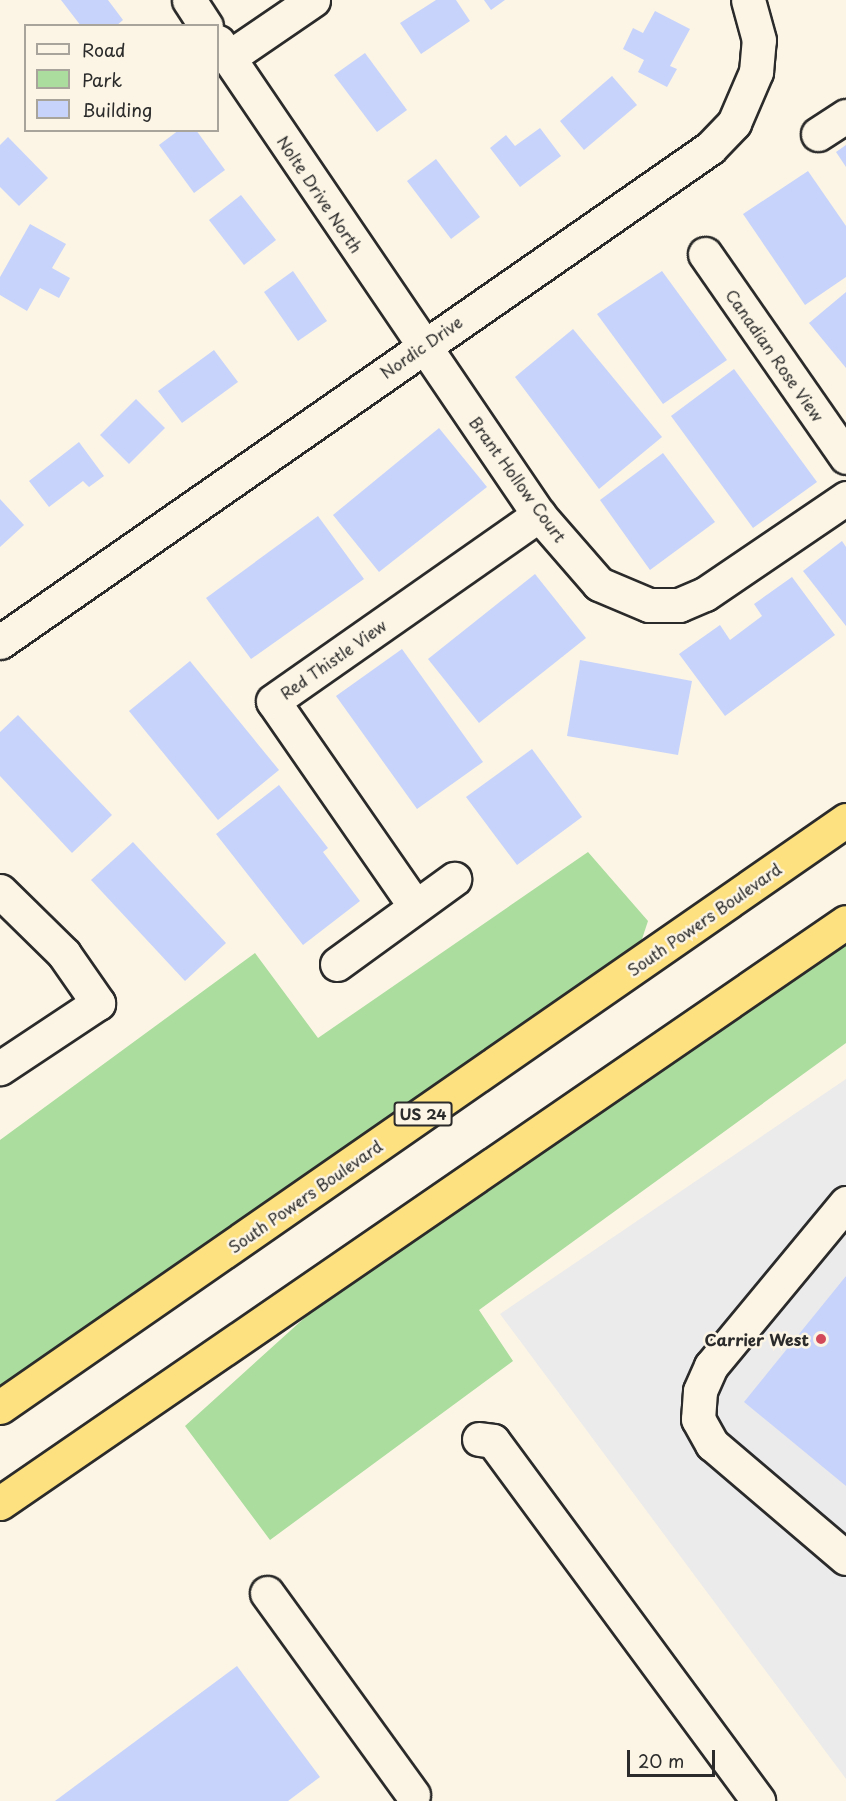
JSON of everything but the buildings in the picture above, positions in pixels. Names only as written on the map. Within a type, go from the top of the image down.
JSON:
[{"type":"highway","name":"South Powers Boulevard","points":[[0,1407],[846,820]]},
{"type":"highway","points":[[0,1503],[846,922]]},
{"type":"street","points":[[189,0],[205,24]]},
{"type":"street","points":[[223,50],[313,0]]},
{"type":"street","name":"Nordic Drive","points":[[0,642],[422,346],[710,148],[734,123],[756,72],[759,40],[748,0]]},
{"type":"street","name":"Nolte Drive North","points":[[223,50],[422,346]]},
{"type":"street","points":[[818,134],[846,116]]},
{"type":"street","name":"Canadian Rose View","points":[[705,254],[846,457]]},
{"type":"street","name":"Brant Hollow Court","points":[[422,346],[539,515],[600,584],[649,605],[679,605],[705,594],[846,498]]},
{"type":"street","name":"Red Thistle View","points":[[415,906],[273,701],[539,515]]},
{"type":"street","points":[[336,964],[454,879]]},
{"type":"street","points":[[0,891],[64,954],[98,1003],[0,1068]]},
{"type":"street","points":[[846,1203],[711,1366],[700,1391],[698,1419],[712,1444],[846,1558]]},
{"type":"street","points":[[479,1438],[493,1441],[758,1801]]},
{"type":"street","points":[[267,1593],[413,1795]]},
{"type":"shaded area","points":[[846,1079],[846,1779],[500,1314]]},
{"type":"green space","points":[[588,852],[648,921],[632,969],[0,1411],[0,1140],[255,953],[318,1038]]},
{"type":"green space","points":[[846,922],[846,1043],[479,1310],[513,1361],[270,1540],[185,1426],[415,1218]]},
{"type":"place","name":"Carrier West","points":[[821,1339]]}]
